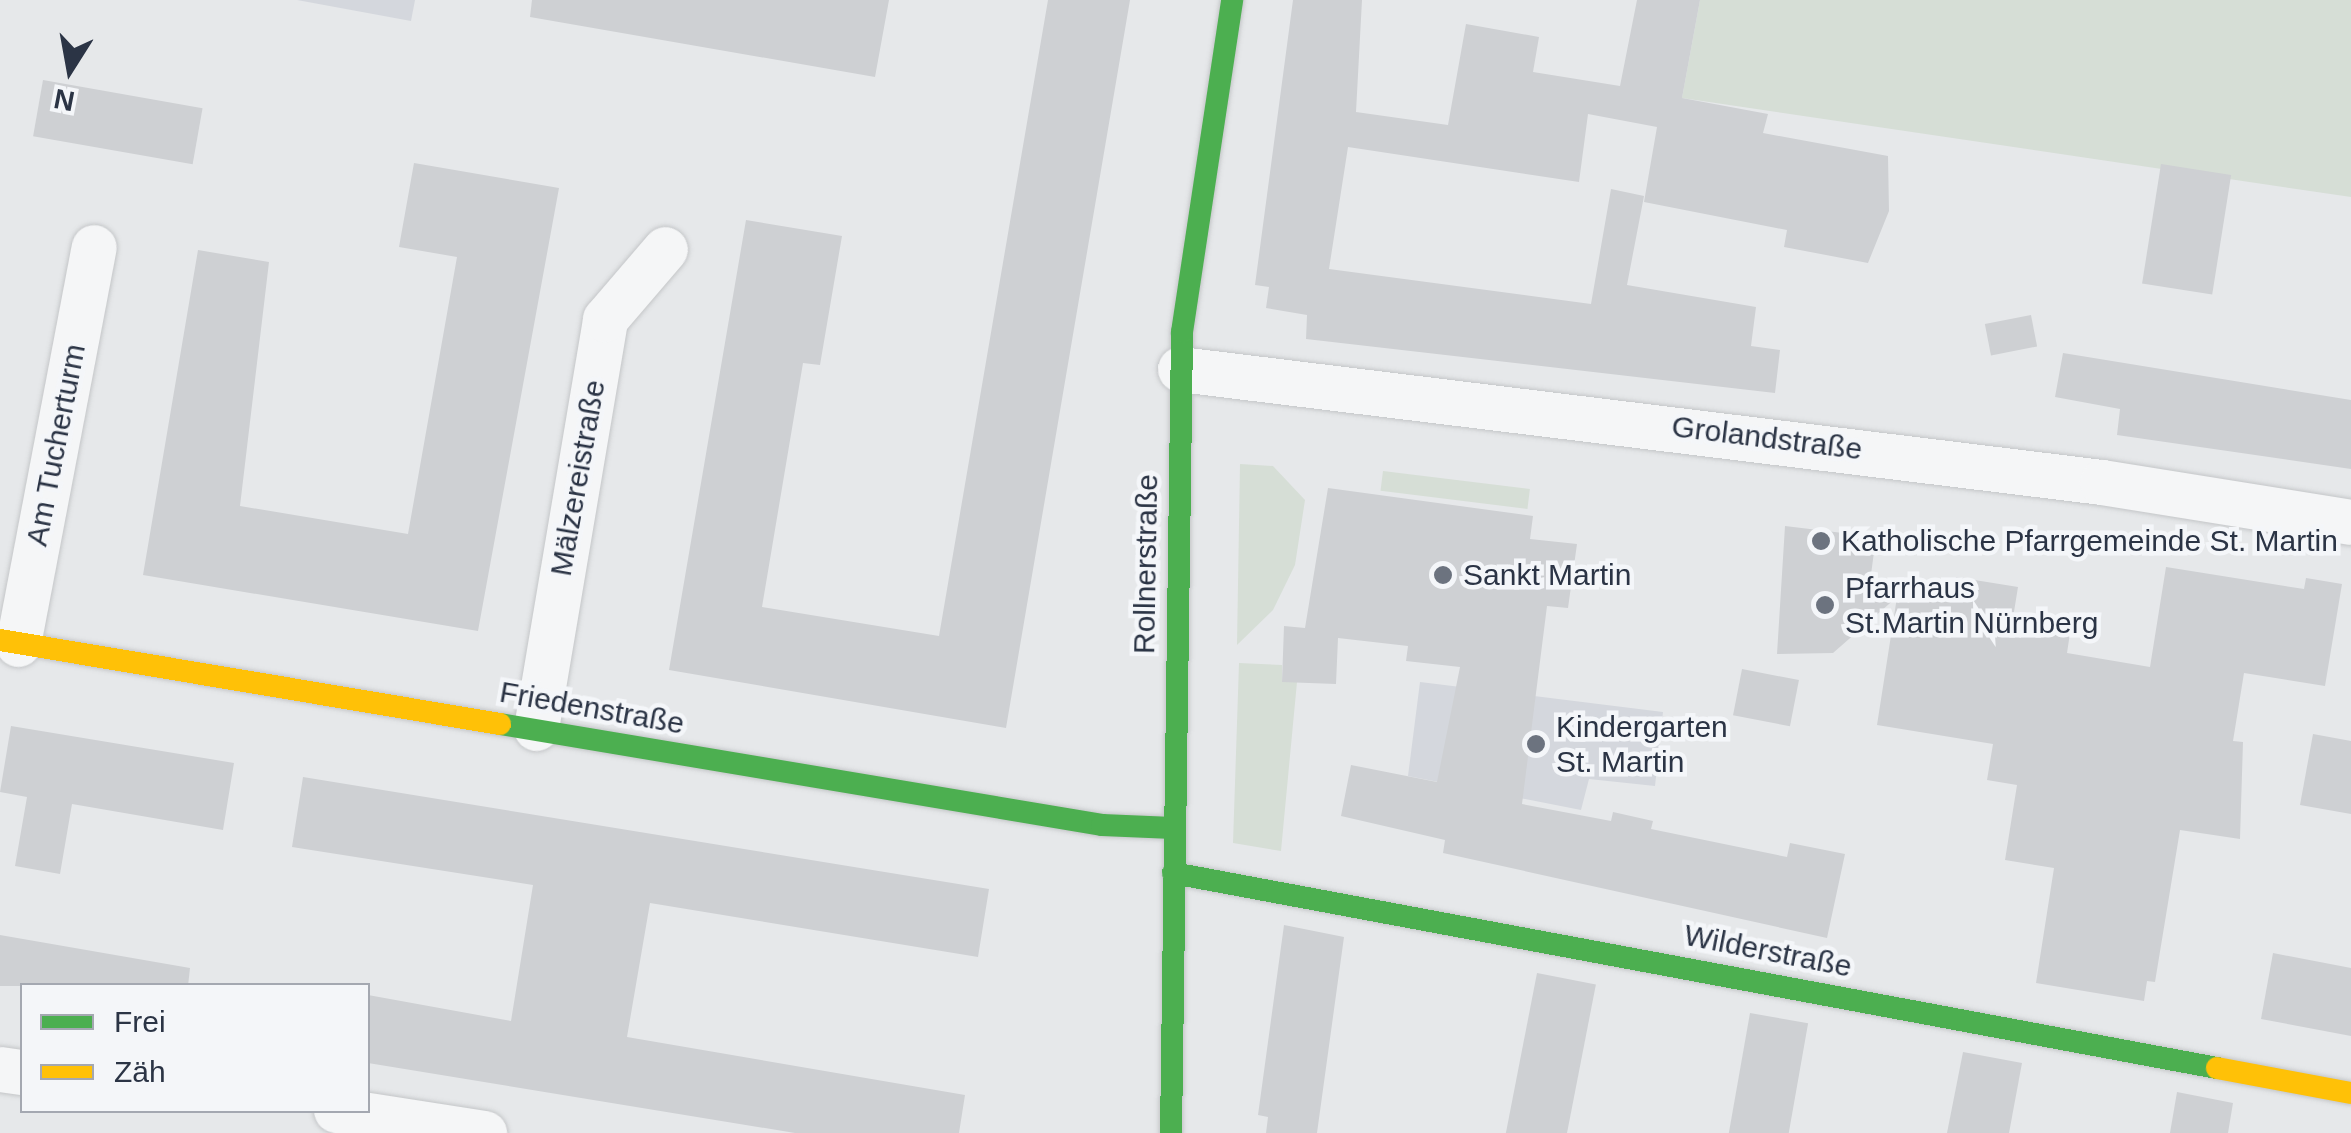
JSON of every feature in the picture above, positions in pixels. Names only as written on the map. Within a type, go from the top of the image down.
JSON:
[{"type":"street","name":"Rollnerstraße","points":[[1171,1133],[1180,370],[1232,0]]},
{"type":"street","name":"Am Tucherturm","points":[[9,642],[94,247]]},
{"type":"street","name":"Mälzereistraße","points":[[536,728],[606,319],[666,249]]},
{"type":"street","name":"Grolandstraße","points":[[1180,370],[2102,482],[2351,522]]},
{"type":"street","name":"Friedenstraße","points":[[9,642],[1102,825],[1174,828]]},
{"type":"street","name":"Wilderstraße","points":[[1173,873],[2351,1093]]},
{"type":"street","points":[[355,1113],[484,1133]]},
{"type":"shaded area","points":[[297,0],[415,0],[411,21]]},
{"type":"shaded area","points":[[1700,0],[2351,0],[2351,197],[1682,98]]},
{"type":"shaded area","points":[[1240,464],[1273,466],[1305,500],[1295,565],[1273,610],[1237,645]]},
{"type":"shaded area","points":[[1383,471],[1530,489],[1527,509],[1381,491]]},
{"type":"shaded area","points":[[1239,663],[1282,665],[1282,681],[1297,682],[1281,851],[1233,843]]},
{"type":"shaded area","name":"Kindergarten St. Martin","points":[[1420,682],[1663,712],[1655,786],[1589,779],[1581,810],[1408,776]]},
{"type":"building","points":[[532,0],[889,0],[875,77],[530,17]]},
{"type":"building","points":[[1048,0],[1130,0],[1006,728],[669,670],[746,220],[842,236],[820,365],[803,363],[762,607],[939,636]]},
{"type":"building","points":[[1293,0],[1362,0],[1356,112],[1448,125],[1466,24],[1539,37],[1533,72],[1620,86],[1637,0],[1700,0],[1682,98],[1768,114],[1763,133],[1888,156],[1889,211],[1868,263],[1784,247],[1787,230],[1644,202],[1657,127],[1588,114],[1579,182],[1348,147],[1329,269],[1591,304],[1611,189],[1644,196],[1627,285],[1756,307],[1751,346],[1780,350],[1775,393],[1306,339],[1307,315],[1266,308],[1269,287],[1255,285]]},
{"type":"building","points":[[43,80],[203,108],[193,164],[33,136]]},
{"type":"building","points":[[414,163],[559,188],[478,631],[143,575],[198,250],[269,262],[240,506],[408,534],[457,257],[399,247]]},
{"type":"building","points":[[2161,164],[2231,175],[2212,295],[2142,284]]},
{"type":"building","points":[[2031,315],[2037,346],[1991,355],[1985,324]]},
{"type":"building","points":[[2063,353],[2351,400],[2351,469],[2117,435],[2120,409],[2055,397]]},
{"type":"building","points":[[1328,488],[1533,516],[1530,539],[1577,544],[1568,608],[1547,606],[1522,804],[1611,821],[1613,812],[1653,821],[1651,829],[1787,857],[1790,843],[1845,854],[1827,938],[1443,853],[1445,840],[1341,816],[1351,765],[1437,782],[1460,667],[1406,661],[1408,646],[1338,638],[1336,684],[1282,682],[1284,626],[1305,628]]},
{"type":"building","points":[[1785,526],[1876,537],[1870,582],[1953,596],[1956,577],[2018,587],[2012,624],[2070,633],[2067,653],[2150,667],[2166,567],[2304,589],[2306,578],[2342,584],[2325,686],[2244,673],[2233,741],[2243,742],[2240,839],[2180,830],[2155,982],[2147,981],[2144,1001],[2036,983],[2054,868],[2005,860],[2017,785],[1987,780],[1993,744],[1877,725],[1897,597],[1833,653],[1777,654]]},
{"type":"building","points":[[1742,669],[1799,680],[1790,726],[1733,715]]},
{"type":"building","points":[[11,726],[234,763],[223,830],[72,804],[60,874],[15,866],[27,797],[0,792]]},
{"type":"building","points":[[2313,734],[2351,741],[2351,814],[2300,805]]},
{"type":"building","points":[[303,777],[989,889],[978,957],[650,903],[627,1037],[965,1095],[959,1133],[795,1133],[370,1063],[370,995],[511,1021],[533,885],[292,847]]},
{"type":"building","points":[[1284,925],[1344,937],[1317,1133],[1266,1133],[1268,1117],[1258,1115]]},
{"type":"building","points":[[0,935],[190,968],[188,983],[0,986]]},
{"type":"building","points":[[2273,953],[2351,968],[2351,1036],[2261,1019]]},
{"type":"building","points":[[1537,973],[1596,984],[1567,1133],[1506,1133]]},
{"type":"building","points":[[1750,1013],[1808,1023],[1789,1133],[1729,1133]]},
{"type":"building","points":[[1963,1052],[2022,1063],[2009,1133],[1947,1133]]},
{"type":"building","points":[[2177,1092],[2233,1103],[2228,1133],[2170,1133]]},
{"type":"traffic: fast","points":[[1171,1133],[1182,332],[1232,0]]},
{"type":"traffic: fast","points":[[500,724],[1102,825],[1173,828]]},
{"type":"traffic: fast","points":[[1173,873],[2217,1068]]},
{"type":"traffic: slow","points":[[0,640],[500,724]]},
{"type":"traffic: slow","points":[[2217,1068],[2351,1093]]},
{"type":"place","name":"Katholische Pfarrgemeinde St. Martin","points":[[1821,541]]},
{"type":"place","name":"Sankt Martin","points":[[1443,575]]},
{"type":"place","name":"Pfarrhaus St.Martin Nürnberg","points":[[1825,605]]},
{"type":"place","name":"Kindergarten St. Martin","points":[[1536,744]]}]
